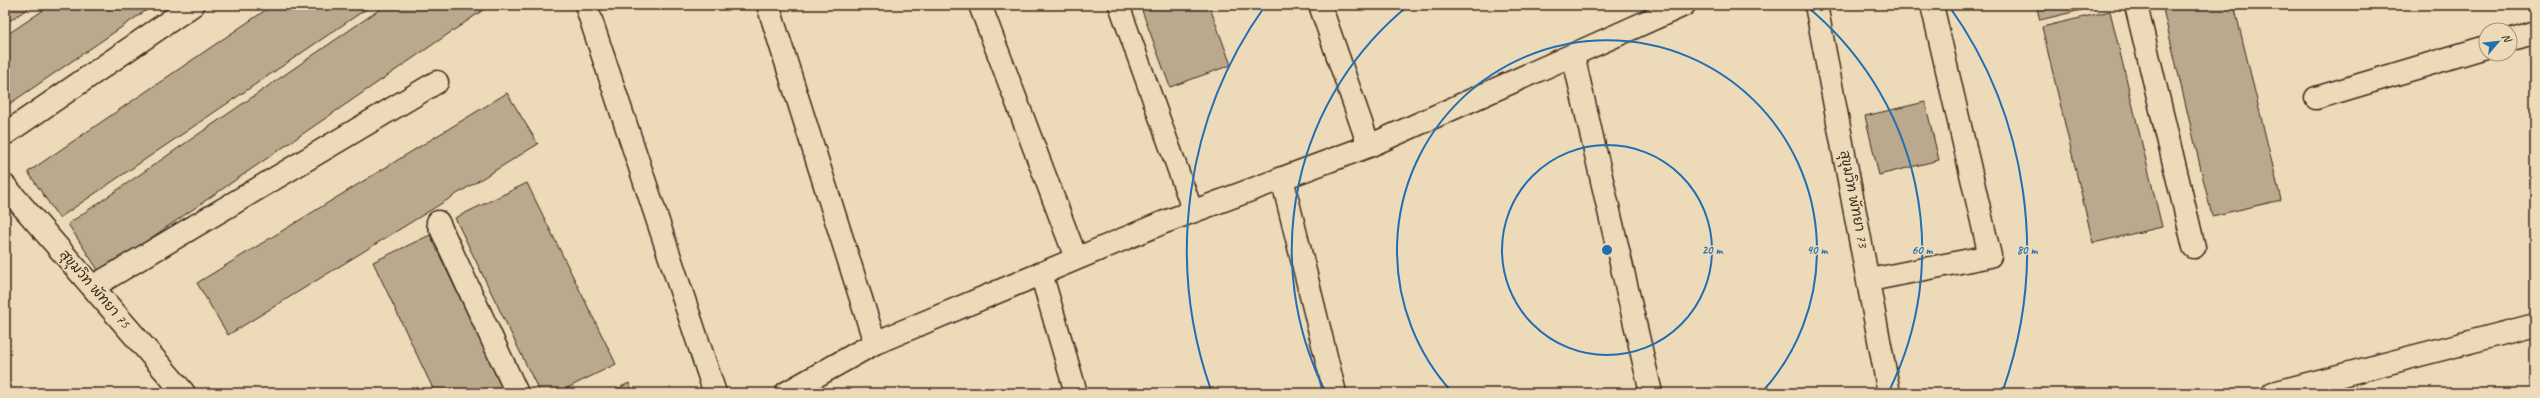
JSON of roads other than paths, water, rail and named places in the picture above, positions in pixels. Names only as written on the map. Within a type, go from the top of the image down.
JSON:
[{"type":"street","points":[[5,134],[193,5]]},
{"type":"street","points":[[586,5],[715,393]]},
{"type":"street","points":[[768,5],[875,343]]},
{"type":"street","points":[[980,5],[1076,258]]},
{"type":"street","points":[[1320,5],[1369,146]]},
{"type":"street","name":"สุขุมวิท พัทยา 73","points":[[1816,5],[1870,280],[1889,393]]},
{"type":"street","points":[[1870,280],[1990,256],[1932,5]]},
{"type":"street","points":[[2136,5],[2194,246]]},
{"type":"street","points":[[786,393],[875,343],[1076,258],[1369,146],[1681,6]]},
{"type":"street","points":[[2518,37],[2535,32]]},
{"type":"street","points":[[2316,98],[2478,49]]},
{"type":"street","points":[[1573,55],[1651,393]]},
{"type":"street","points":[[94,286],[437,82]]},
{"type":"street","points":[[1282,178],[1335,393]]},
{"type":"street","name":"สุขุมวิท พัทยา 75","points":[[5,186],[94,286],[184,393]]},
{"type":"street","points":[[438,222],[517,393]]},
{"type":"street","points":[[1041,273],[1076,393]]},
{"type":"street","points":[[2273,393],[2535,324]]},
{"type":"lane","points":[[1119,5],[1193,212]]}]
